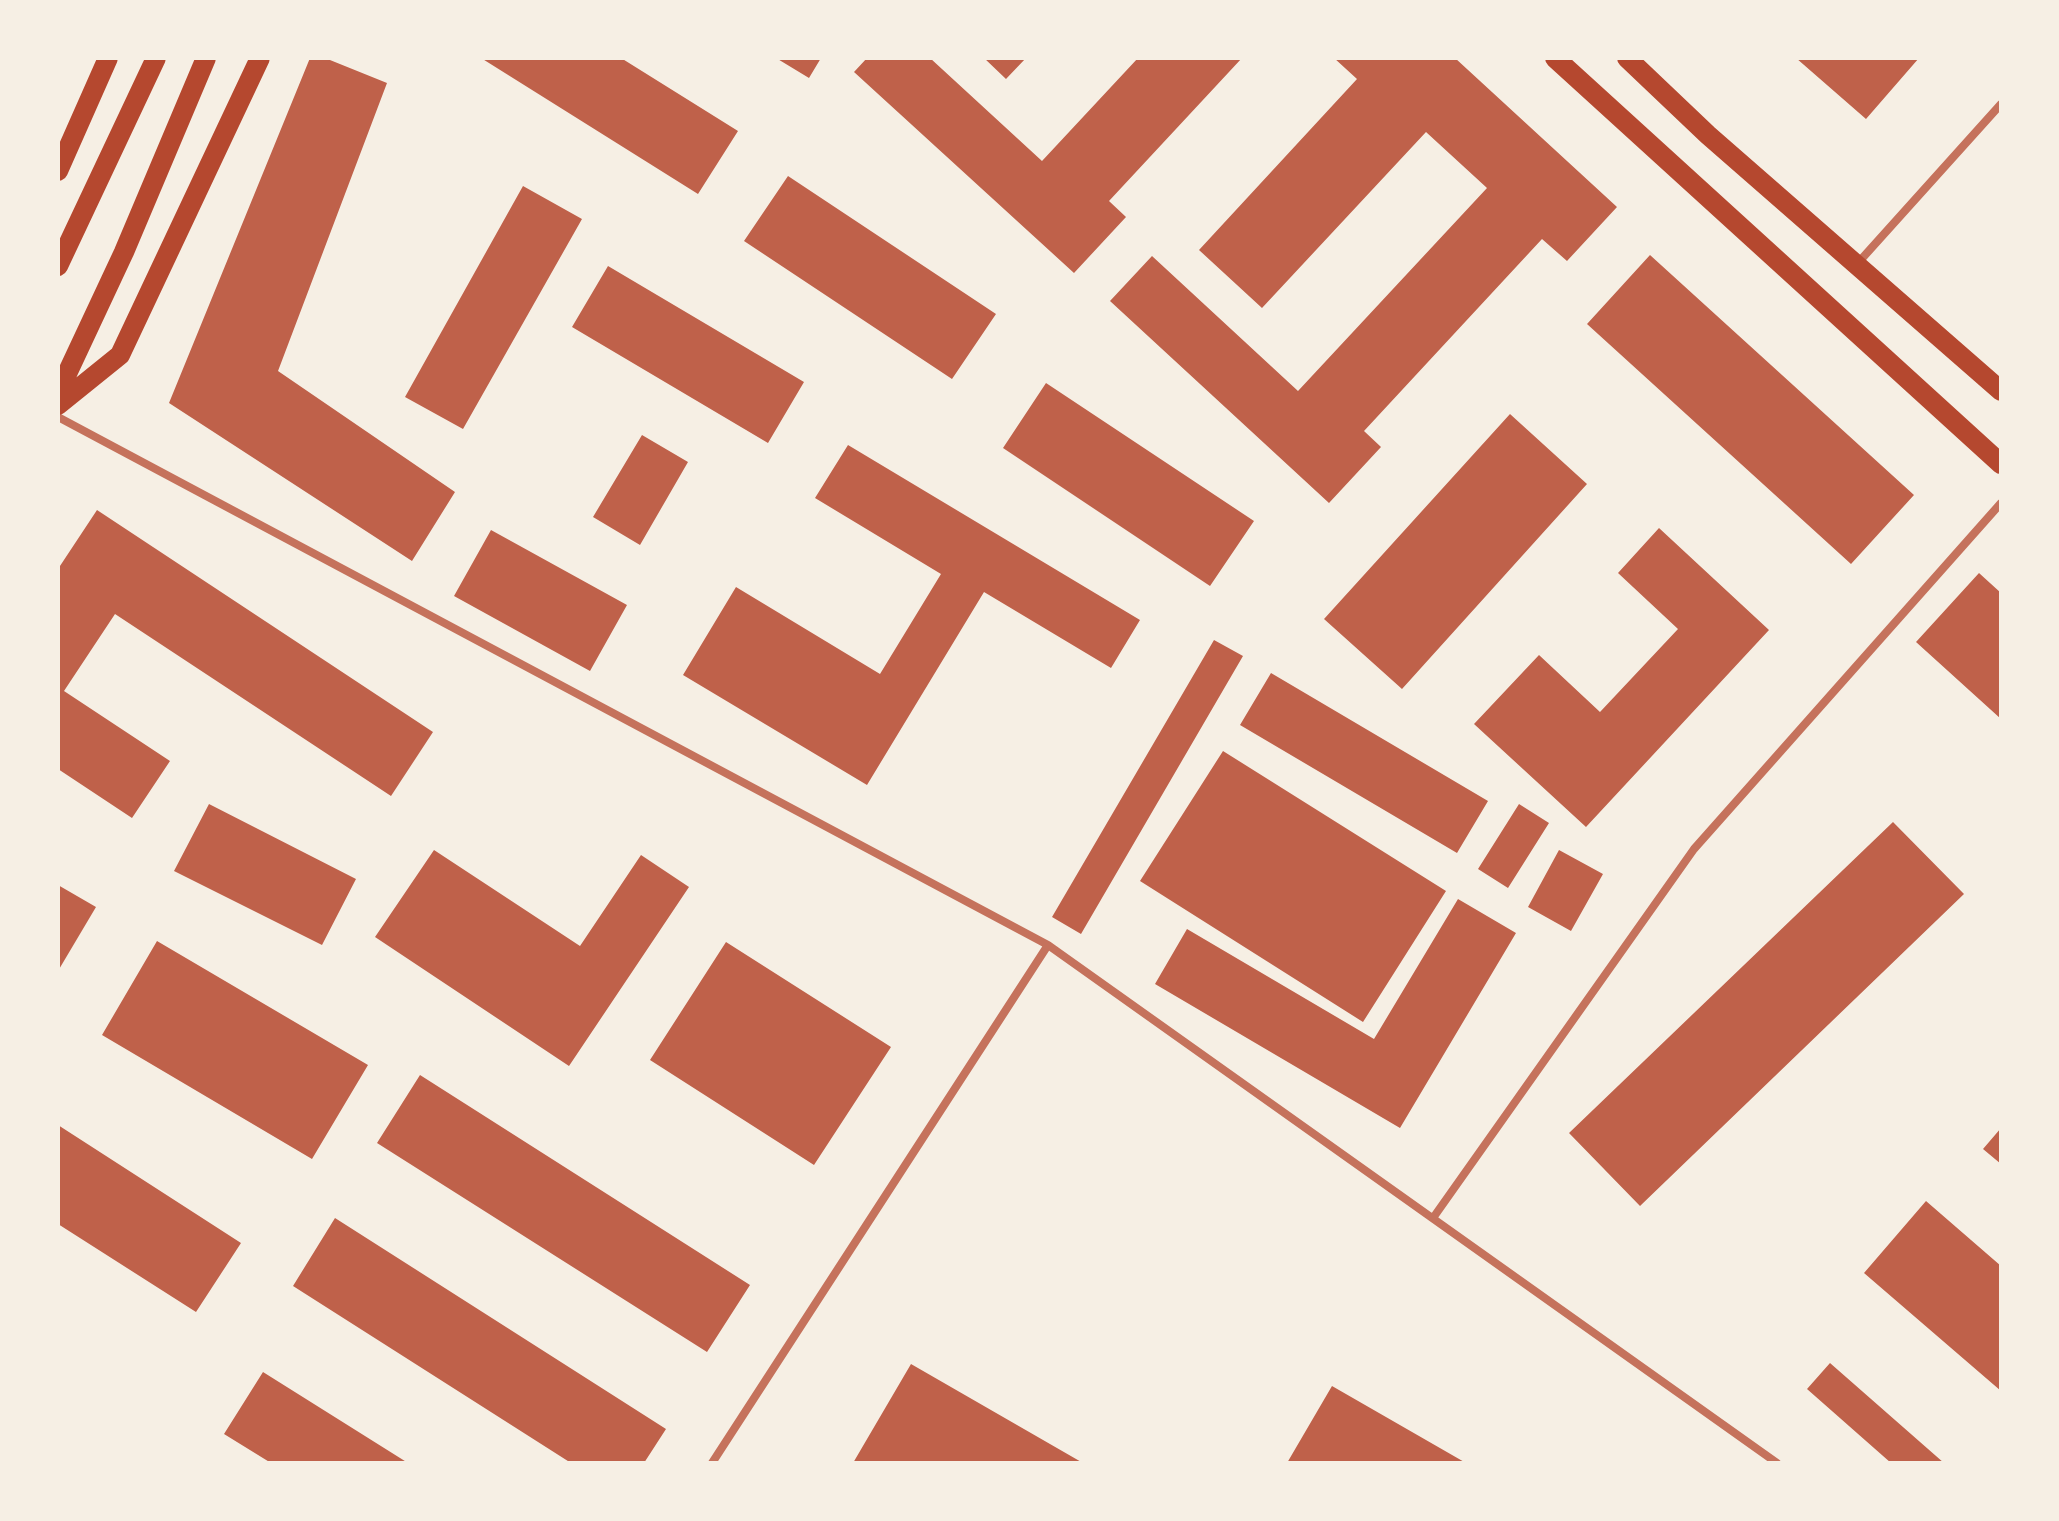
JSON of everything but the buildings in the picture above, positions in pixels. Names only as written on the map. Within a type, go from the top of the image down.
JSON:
[{"type":"main road","points":[[58,171],[108,58]]},
{"type":"main road","points":[[58,266],[156,58]]},
{"type":"main road","points":[[58,393],[124,252],[206,58]]},
{"type":"main road","points":[[58,405],[120,355],[260,58]]},
{"type":"main road","points":[[1555,58],[2001,464]]},
{"type":"main road","points":[[1627,58],[1708,135],[2001,391]]},
{"type":"street","points":[[1856,266],[2001,104]]},
{"type":"street","points":[[58,417],[1048,945],[1777,1463]]},
{"type":"street","points":[[1433,1218],[1694,849],[2001,503]]},
{"type":"street","points":[[712,1463],[1048,945]]}]
